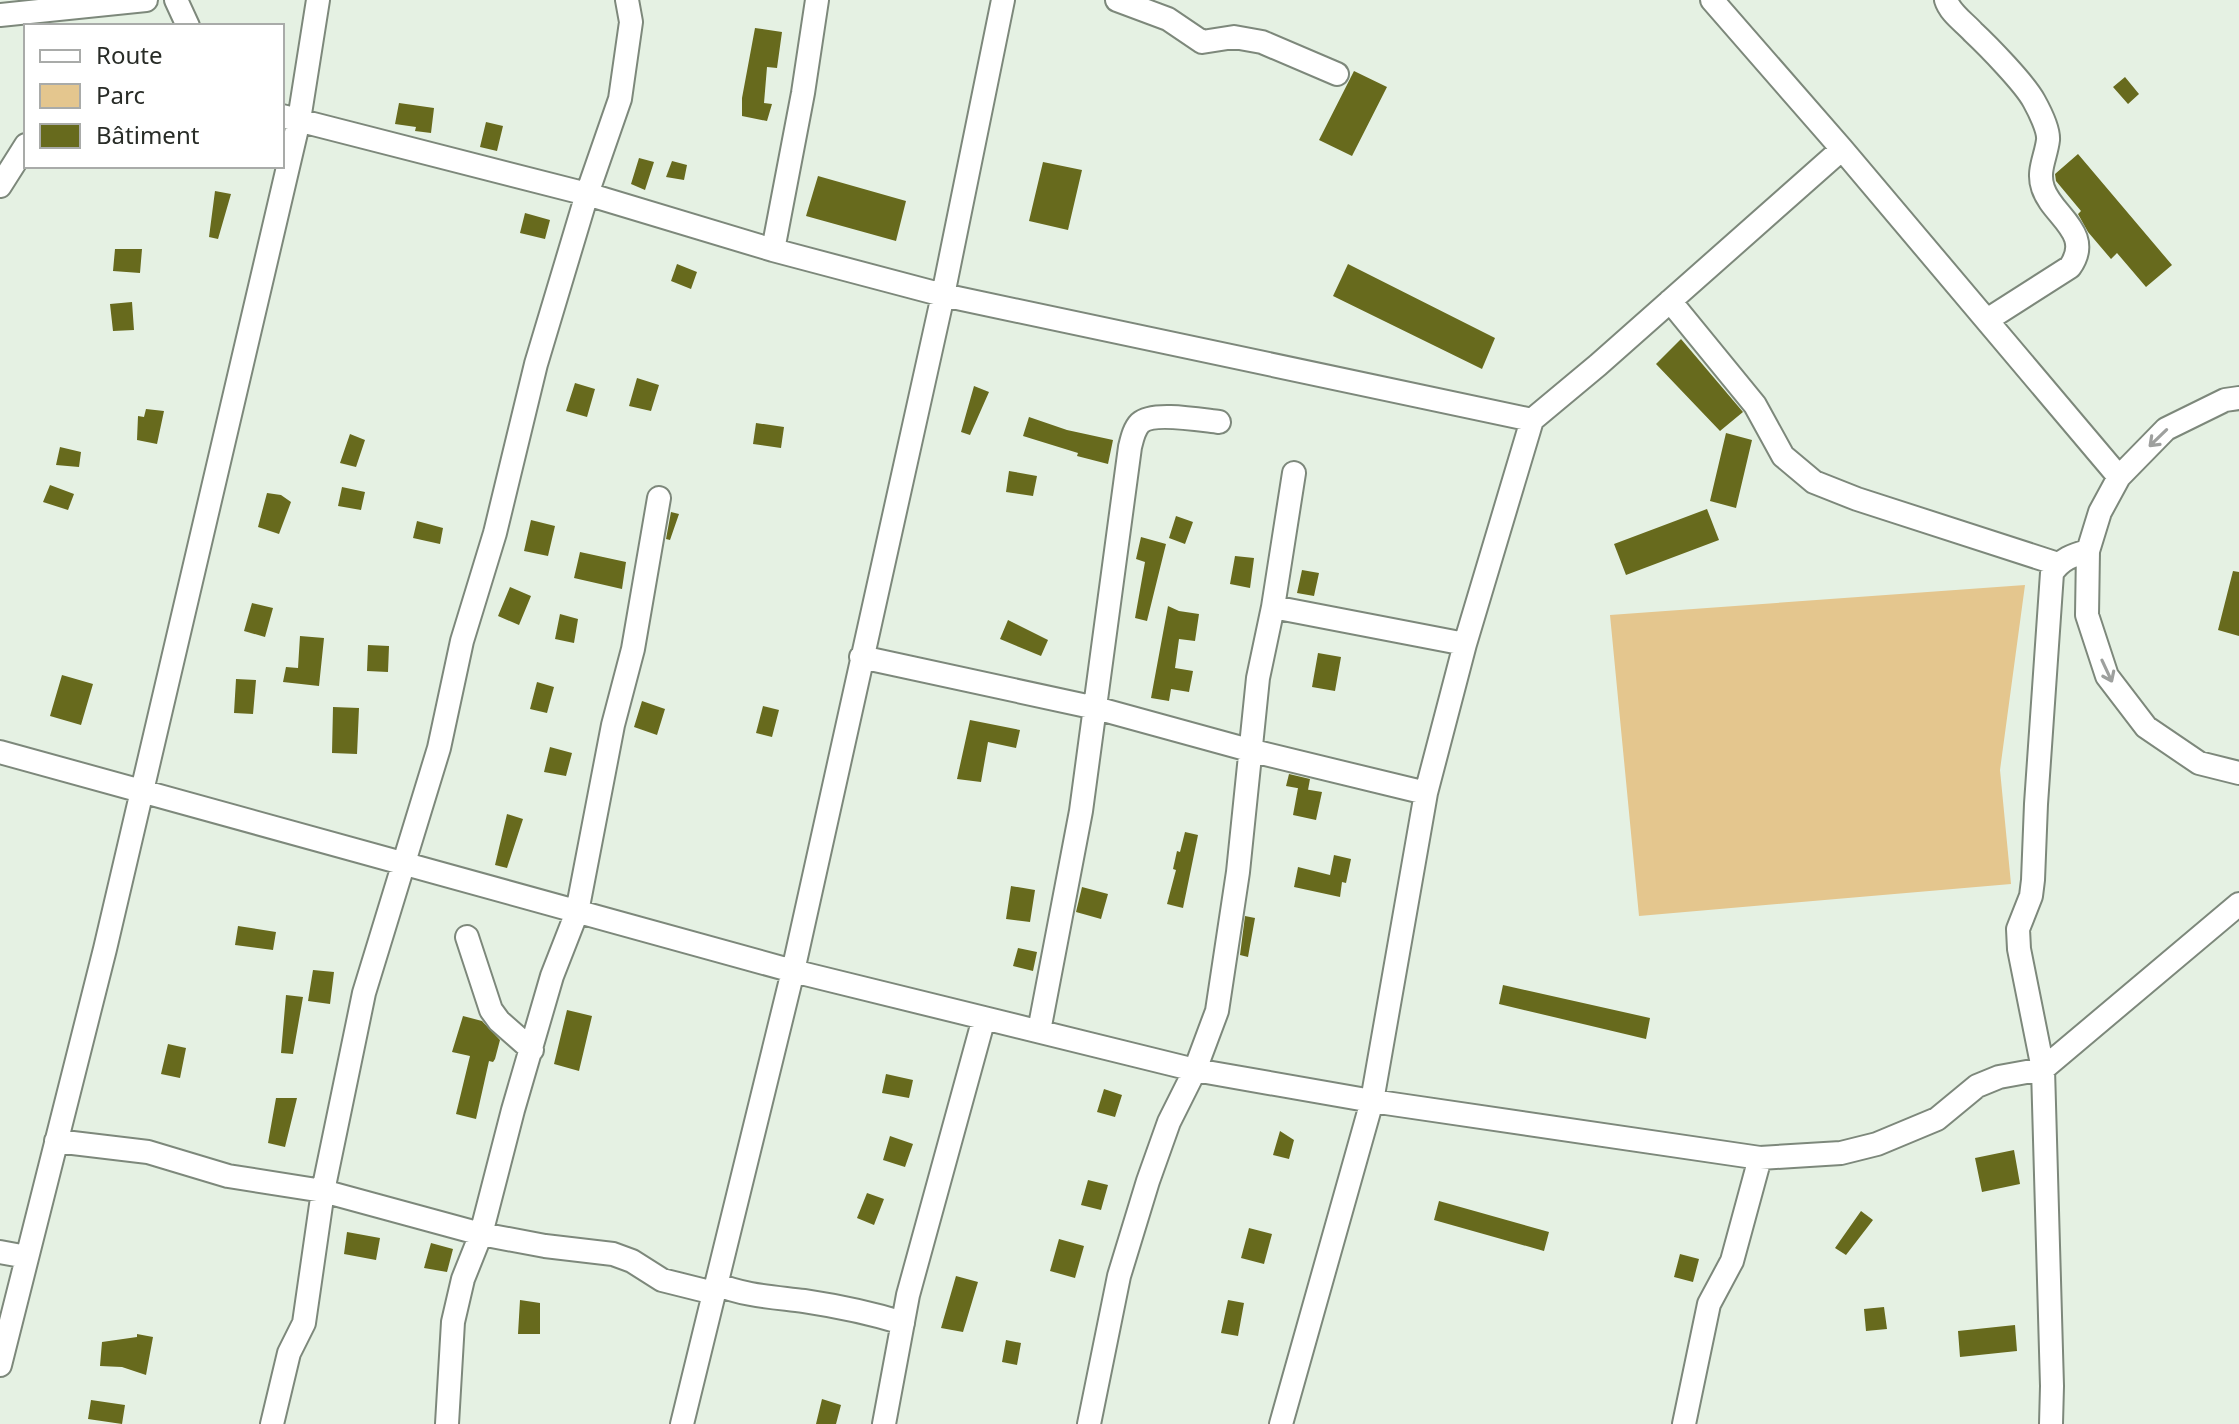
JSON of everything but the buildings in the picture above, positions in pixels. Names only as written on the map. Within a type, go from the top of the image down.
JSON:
[{"type":"street","points":[[0,15],[146,0]]},
{"type":"street","points":[[176,0],[187,24]]},
{"type":"street","points":[[284,149],[318,0]]},
{"type":"street","points":[[272,1424],[289,1353],[304,1323],[323,1191],[364,993],[439,748],[462,641],[495,533],[536,364],[587,194],[620,99],[631,22],[627,0]]},
{"type":"street","points":[[773,250],[817,0]]},
{"type":"street","points":[[682,1424],[793,971],[943,295],[1003,0]]},
{"type":"street","points":[[1117,0],[1168,19],[1202,42],[1234,37],[1262,42],[1337,74]]},
{"type":"street","points":[[1712,0],[2119,477]]},
{"type":"street","points":[[1946,0],[1955,14],[2033,98],[2049,137],[2040,174],[2043,191],[2071,227],[2078,244],[2078,255],[2070,267],[1987,320]]},
{"type":"street","points":[[291,118],[587,194],[773,250],[943,295],[1532,420]]},
{"type":"street","points":[[0,186],[24,148]]},
{"type":"street","points":[[1281,1424],[1372,1101],[1426,793],[1465,644],[1532,420],[1842,149]]},
{"type":"street","points":[[0,1365],[105,949],[280,168]]},
{"type":"street","points":[[1670,301],[1755,405],[1783,456],[1814,482],[1857,499],[2058,564]]},
{"type":"street","points":[[2239,398],[2225,400],[2166,429],[2119,477],[2100,512],[2088,551],[2087,615],[2107,676],[2146,727],[2199,763],[2239,773]]},
{"type":"street","points":[[1039,1031],[1079,826],[1130,447],[1137,425],[1147,418],[1219,422]]},
{"type":"street","points":[[1089,1424],[1119,1276],[1169,1122],[1195,1070],[1217,1011],[1238,872],[1258,678],[1273,607],[1294,473]]},
{"type":"street","points":[[447,1424],[453,1322],[463,1279],[481,1234],[552,976],[577,912],[613,725],[633,649],[659,498]]},
{"type":"street","points":[[2051,1424],[2043,1069],[2019,949],[2018,929],[2031,896],[2033,880],[2052,573],[2058,564],[2088,551]]},
{"type":"street","points":[[1273,607],[1465,644]]},
{"type":"street","points":[[861,657],[1096,708],[1249,750],[1426,793]]},
{"type":"street","points":[[0,752],[793,971],[1195,1070],[1372,1101],[1760,1158],[1841,1153],[1877,1144],[1937,1119],[1977,1086],[1999,1077],[2043,1069],[2239,904]]},
{"type":"street","points":[[467,937],[491,1010],[532,1050]]},
{"type":"street","points":[[884,1424],[903,1323],[931,1208],[984,1018]]},
{"type":"street","points":[[56,1141],[148,1152],[228,1176],[323,1191],[481,1234],[613,1254],[632,1261],[662,1280],[743,1295],[806,1301],[903,1323]]},
{"type":"street","points":[[1684,1424],[1709,1304],[1732,1261],[1760,1158]]},
{"type":"street","points":[[0,1252],[27,1257]]},
{"type":"street","points":[[708,1316],[743,1295]]},
{"type":"green space","points":[[2025,585],[2000,770],[2011,884],[1639,916],[1610,615]]}]
